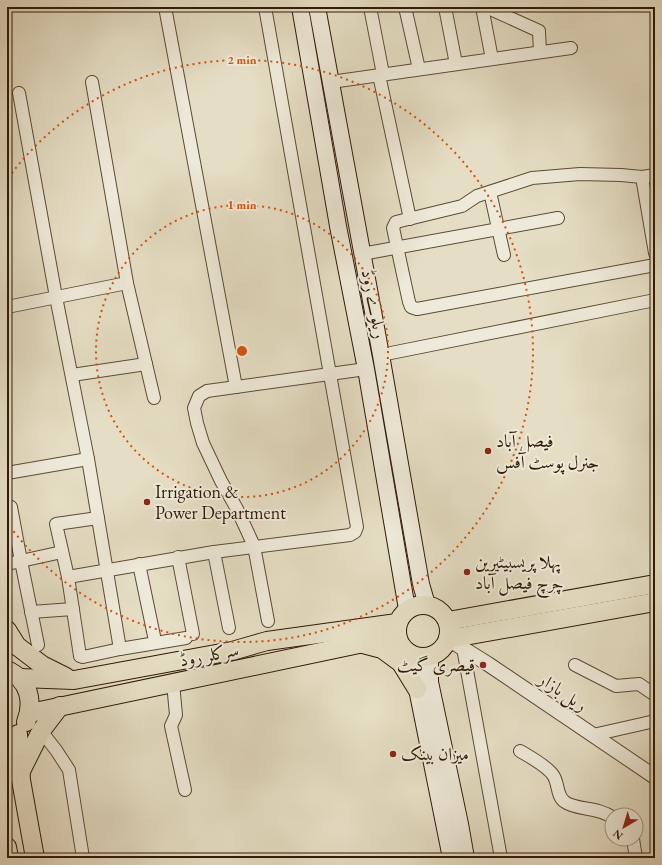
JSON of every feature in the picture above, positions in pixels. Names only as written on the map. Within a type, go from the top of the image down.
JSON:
[{"type":"main road","name":"ریلوے روڈ","points":[[300,7],[338,226],[366,369],[400,623]]},
{"type":"main road","name":"ریلوے روڈ","points":[[317,7],[382,356],[421,584],[427,604]]},
{"type":"main road","points":[[448,621],[655,584]]},
{"type":"main road","points":[[448,639],[655,602]]},
{"type":"main road","points":[[427,604],[436,608],[448,621],[448,639],[444,647],[438,653],[421,656],[402,648],[400,623],[417,605],[427,604]]},
{"type":"main road","name":"سرکلر روڈ","points":[[30,713],[362,644],[400,623]]},
{"type":"main road","name":"سرکلر روڈ","points":[[14,674],[74,680],[232,651],[267,641],[400,623]]},
{"type":"main road","points":[[7,630],[17,646],[42,665],[74,680]]},
{"type":"main road","points":[[362,644],[382,649],[401,663],[417,689]]},
{"type":"main road","points":[[421,656],[417,689],[451,858]]},
{"type":"main road","points":[[421,656],[430,682],[466,858]]},
{"type":"main road","points":[[14,674],[27,688],[30,700],[30,713],[26,724],[12,737],[21,772],[35,858]]},
{"type":"main road","points":[[21,772],[41,731],[60,706]]},
{"type":"main road","points":[[7,847],[9,858]]},
{"type":"street","points":[[166,7],[236,387]]},
{"type":"street","points":[[68,577],[254,546],[350,535],[355,532],[357,527],[331,373],[265,7]]},
{"type":"street","points":[[370,7],[381,75],[410,219]]},
{"type":"street","points":[[405,7],[419,69]]},
{"type":"street","points":[[445,7],[456,64]]},
{"type":"street","points":[[482,7],[492,59]]},
{"type":"street","points":[[486,7],[539,31],[540,52]]},
{"type":"street","points":[[331,82],[570,48]]},
{"type":"street","points":[[92,82],[127,283],[154,398]]},
{"type":"street","points":[[19,93],[56,297],[88,459],[120,649]]},
{"type":"street","points":[[655,175],[642,177],[580,174],[532,178],[477,196],[462,206],[394,224],[393,228],[409,302],[412,307],[417,309],[655,265]]},
{"type":"street","points":[[642,177],[655,254]]},
{"type":"street","points":[[490,192],[504,255]]},
{"type":"street","points":[[362,254],[558,218]]},
{"type":"street","points":[[7,307],[127,283]]},
{"type":"street","points":[[382,356],[655,300]]},
{"type":"street","points":[[72,375],[146,364]]},
{"type":"street","points":[[268,621],[254,546],[203,443],[194,408],[199,396],[207,391],[366,369]]},
{"type":"street","points":[[7,473],[88,459]]},
{"type":"street","points":[[11,507],[38,645]]},
{"type":"street","points":[[98,518],[56,524],[68,577],[80,656],[83,658],[120,649],[189,636],[178,558]]},
{"type":"street","points":[[7,564],[62,552]]},
{"type":"street","points":[[214,552],[229,628]]},
{"type":"street","points":[[139,564],[154,636]]},
{"type":"street","points":[[31,612],[73,609]]},
{"type":"street","name":"ریل بازار","points":[[448,639],[488,664],[655,777]]},
{"type":"street","points":[[463,648],[501,858]]},
{"type":"street","points":[[575,664],[616,686],[639,684],[655,695]]},
{"type":"street","points":[[173,683],[176,715],[171,726],[185,790]]},
{"type":"street","points":[[593,735],[655,721]]},
{"type":"street","points":[[41,731],[69,770],[83,858]]},
{"type":"street","points":[[520,751],[554,776],[560,796],[567,804],[604,813]]},
{"type":"street","points":[[634,847],[636,858]]},
{"type":"place","name":"فیصل آباد جنرل پوسٹ آفس","points":[[488,451]]},
{"type":"place","name":"Irrigation & Power Department","points":[[147,502]]},
{"type":"place","name":"پہلا پریسبیٹیرین چرچ فیصل آباد","points":[[467,572]]},
{"type":"place","name":"قیصری گیٹ","points":[[483,665]]},
{"type":"place","name":"میزان بینک","points":[[393,754]]}]
